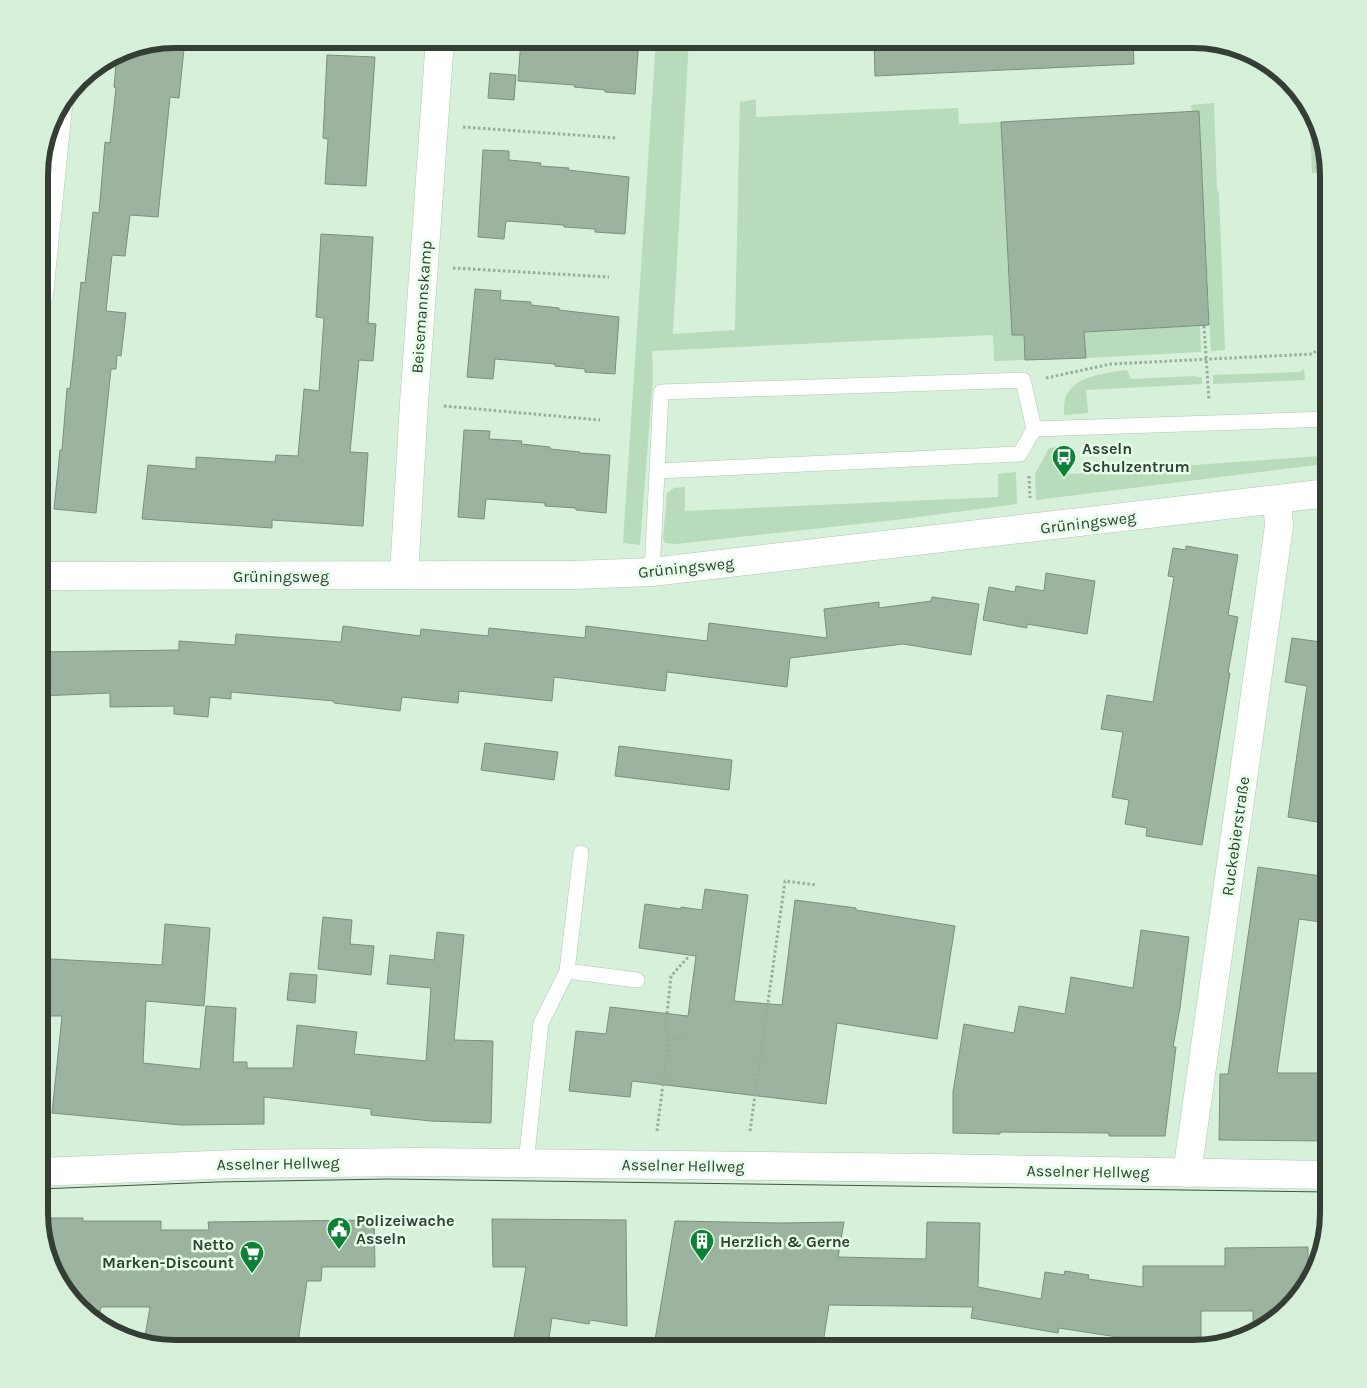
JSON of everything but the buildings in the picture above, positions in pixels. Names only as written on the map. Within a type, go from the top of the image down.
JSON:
[{"type":"street","name":"Beisemannskamp","points":[[404,576],[414,394],[439,48]]},
{"type":"street","points":[[48,206],[56,130]]},
{"type":"street","name":"Grüningsweg","points":[[48,576],[574,575],[652,572],[1320,494]]},
{"type":"street","name":"Ruckebierstraße","points":[[1187,1172],[1279,526],[1277,500]]},
{"type":"street","name":"Asselner Hellweg","points":[[48,1172],[270,1163],[419,1162],[1320,1175]]},
{"type":"lane","points":[[652,572],[657,471],[661,392],[1023,380],[1034,429],[1020,454],[657,471]]},
{"type":"lane","points":[[1034,429],[1320,419]]},
{"type":"lane","points":[[526,1163],[541,1023],[567,971],[581,853]]},
{"type":"lane","points":[[567,971],[637,980]]},
{"type":"path","points":[[460,127],[617,138]]},
{"type":"path","points":[[450,268],[609,277]]},
{"type":"path","points":[[1204,326],[1210,424]]},
{"type":"path","points":[[1023,380],[1054,378],[1111,364],[1312,354],[1320,348]]},
{"type":"path","points":[[441,406],[600,420]]},
{"type":"path","points":[[1029,475],[1030,501]]},
{"type":"path","points":[[750,1131],[785,881],[816,885]]},
{"type":"path","points":[[685,1039],[669,1037],[665,1032],[671,976],[690,955]]},
{"type":"path","points":[[657,1131],[669,1037]]},
{"type":"green space","points":[[655,48],[689,48],[673,334],[735,330],[740,102],[756,99],[756,117],[958,108],[959,124],[1001,122],[1012,335],[1024,335],[1025,360],[994,361],[993,335],[652,351],[653,377],[640,545],[623,543]]},
{"type":"green space","points":[[1214,103],[1225,350],[1211,351],[1199,112],[1192,112],[1191,105]]},
{"type":"green space","points":[[1310,127],[1317,150],[1320,173],[1312,173]]},
{"type":"green space","points":[[1200,326],[1201,352],[1086,358],[1084,332]]},
{"type":"green space","points":[[1304,369],[1305,380],[1213,384],[1213,375],[1299,372]]},
{"type":"green space","points":[[1127,370],[1131,379],[1193,376],[1202,378],[1202,384],[1086,390],[1088,413],[1064,415],[1065,399],[1075,385],[1092,377]]},
{"type":"green space","points":[[1067,446],[1069,474],[1320,456],[1320,465],[1036,500],[1035,474],[1049,448]]},
{"type":"green space","points":[[1016,472],[1017,504],[903,519],[676,544],[665,543],[663,538],[667,493],[674,488],[685,487],[685,511],[998,497],[998,474]]},
{"type":"tram line","points":[[48,1189],[216,1182],[389,1179],[1320,1192]]},
{"type":"place","name":"Asseln Schulzentrum","points":[[1064,478]]},
{"type":"place","name":"Polizeiwache Asseln","points":[[339,1250]]},
{"type":"place","name":"Herzlich & Gerne","points":[[702,1262]]},
{"type":"place","name":"Netto Marken-Discount","points":[[252,1274]]}]
